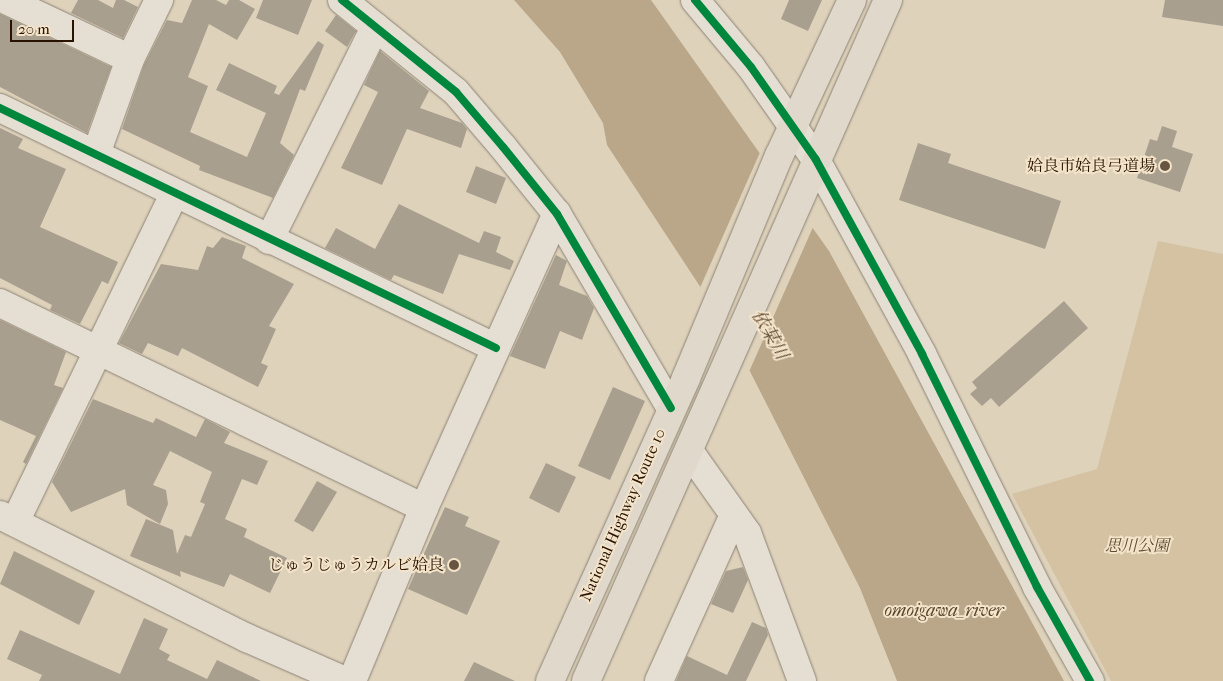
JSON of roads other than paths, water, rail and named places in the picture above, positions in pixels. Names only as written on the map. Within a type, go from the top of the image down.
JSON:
[{"type":"highway","points":[[793,125],[852,0]]},
{"type":"highway","points":[[816,160],[888,0]]},
{"type":"highway","name":"National Highway Route 10","points":[[550,681],[686,378],[793,125]]},
{"type":"highway","name":"National Highway Route 10","points":[[586,681],[816,160]]},
{"type":"street","points":[[6,0],[130,59]]},
{"type":"street","points":[[96,154],[130,59],[159,0]]},
{"type":"street","points":[[342,0],[456,92],[557,214],[671,408]]},
{"type":"street","points":[[695,0],[793,125],[816,160],[922,354],[1037,587],[1090,681]]},
{"type":"street","points":[[269,240],[376,27]]},
{"type":"street","points":[[0,108],[96,154],[174,195],[496,348]]},
{"type":"street","points":[[174,195],[99,352],[7,518],[247,638],[346,681]]},
{"type":"street","points":[[352,681],[424,508],[557,214]]},
{"type":"street","points":[[0,302],[99,352],[424,508]]},
{"type":"street","points":[[689,451],[747,533],[802,681]]},
{"type":"street","points":[[659,681],[734,515]]},
{"type":"water","name":"omoigawa_river","points":[[514,0],[651,0],[829,251],[1064,681],[897,681],[860,588],[730,332],[607,145],[603,123],[560,52]]},
{"type":"place","name":"姶良市姶良弓道場","points":[[1165,166]]},
{"type":"place","name":"じゅうじゅうカルビ姶良","points":[[454,565]]},
{"type":"water label","name":"依某川","points":[[769,335]]},
{"type":"park label","name":"思川公園","points":[[1137,546]]}]
